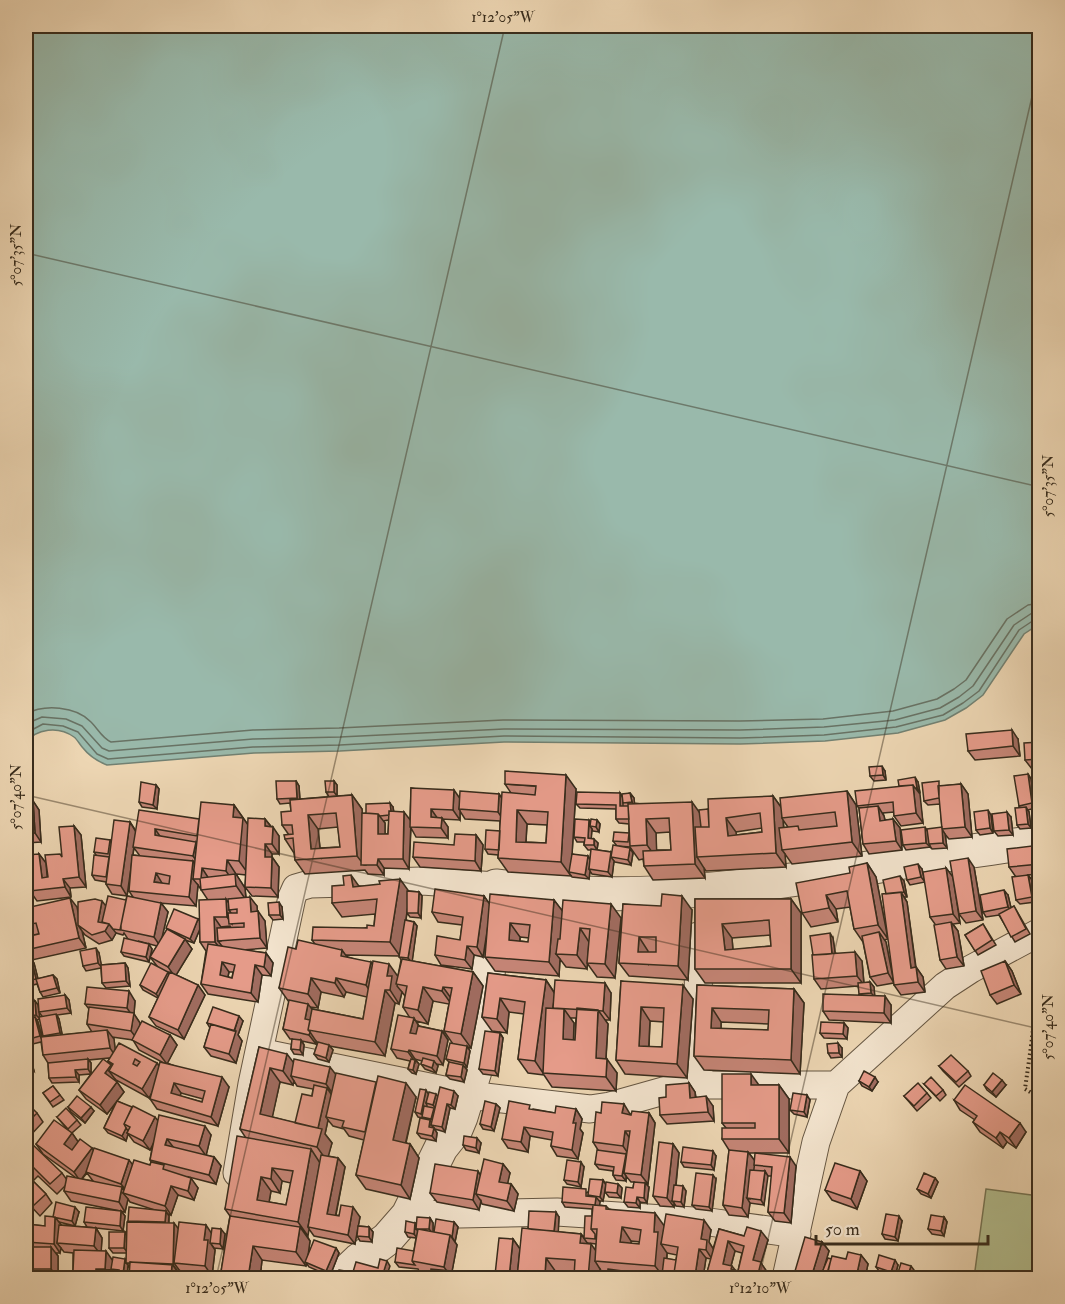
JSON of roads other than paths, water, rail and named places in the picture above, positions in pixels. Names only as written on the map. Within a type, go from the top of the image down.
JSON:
[{"type":"street","points":[[233,1199],[252,1084],[292,897],[296,888],[310,884],[422,881],[582,893],[629,894],[697,890],[761,884],[953,853],[1040,842]]},
{"type":"street","points":[[339,1278],[387,1239],[408,1215],[441,1148],[456,1129],[476,1071],[484,1020],[496,886]]},
{"type":"street","points":[[697,890],[699,1085]]},
{"type":"street","points":[[786,1278],[816,1142],[836,1085],[945,986],[1032,936]]},
{"type":"street","points":[[259,1053],[468,1095],[590,1109],[610,1106],[674,1088],[699,1085],[836,1085]]},
{"type":"street","points":[[408,1215],[557,1212],[709,1222],[797,1234]]},
{"type":"water","points":[[26,26],[1039,26],[1039,624],[1024,634],[983,695],[945,720],[898,733],[825,741],[740,744],[504,742],[254,753],[107,765],[91,756],[74,737],[62,731],[48,730],[36,734],[26,743]]}]
